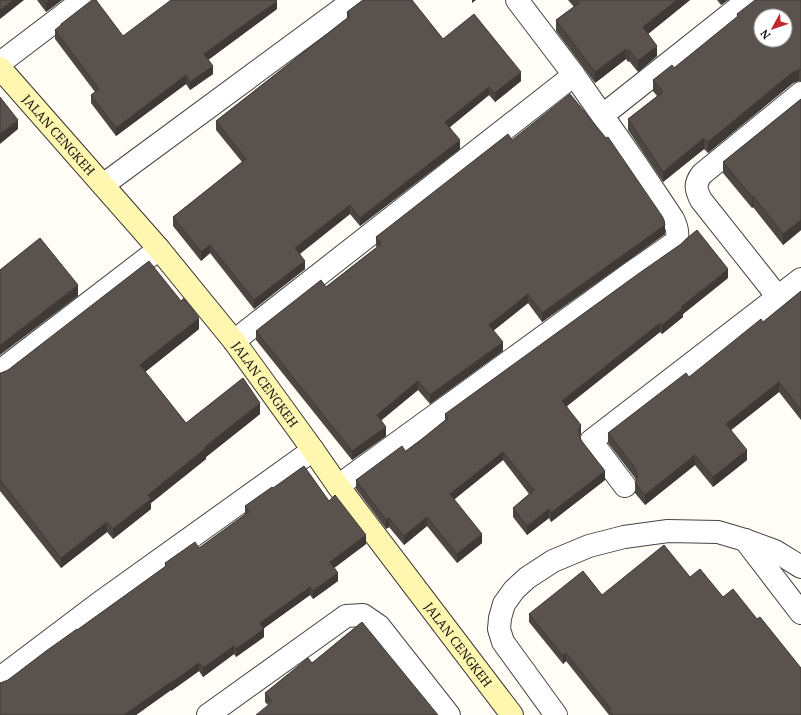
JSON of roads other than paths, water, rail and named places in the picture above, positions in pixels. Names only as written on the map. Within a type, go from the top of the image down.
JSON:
[{"type":"street","points":[[0,63],[83,0]]},
{"type":"street","points":[[103,185],[354,0]]},
{"type":"street","points":[[338,486],[618,282],[674,243],[676,240],[678,233],[673,219],[603,115],[517,0]]},
{"type":"street","points":[[603,115],[748,0]]},
{"type":"street","name":"JALAN CENGKEH","points":[[0,68],[159,249],[234,341],[338,486],[512,715]]},
{"type":"street","points":[[234,341],[574,75]]},
{"type":"street","points":[[778,297],[701,200],[696,186],[702,174],[801,93]]},
{"type":"street","points":[[0,370],[159,249]]},
{"type":"street","points":[[625,486],[591,441],[801,279]]},
{"type":"street","points":[[0,678],[98,604],[313,450]]},
{"type":"street","points":[[556,715],[503,642],[499,629],[504,604],[514,590],[527,578],[553,561],[590,546],[624,537],[668,531],[718,532],[775,551],[801,567]]},
{"type":"street","points":[[744,540],[801,613]]},
{"type":"street","points":[[208,715],[346,616],[363,615],[379,626],[449,715]]}]
